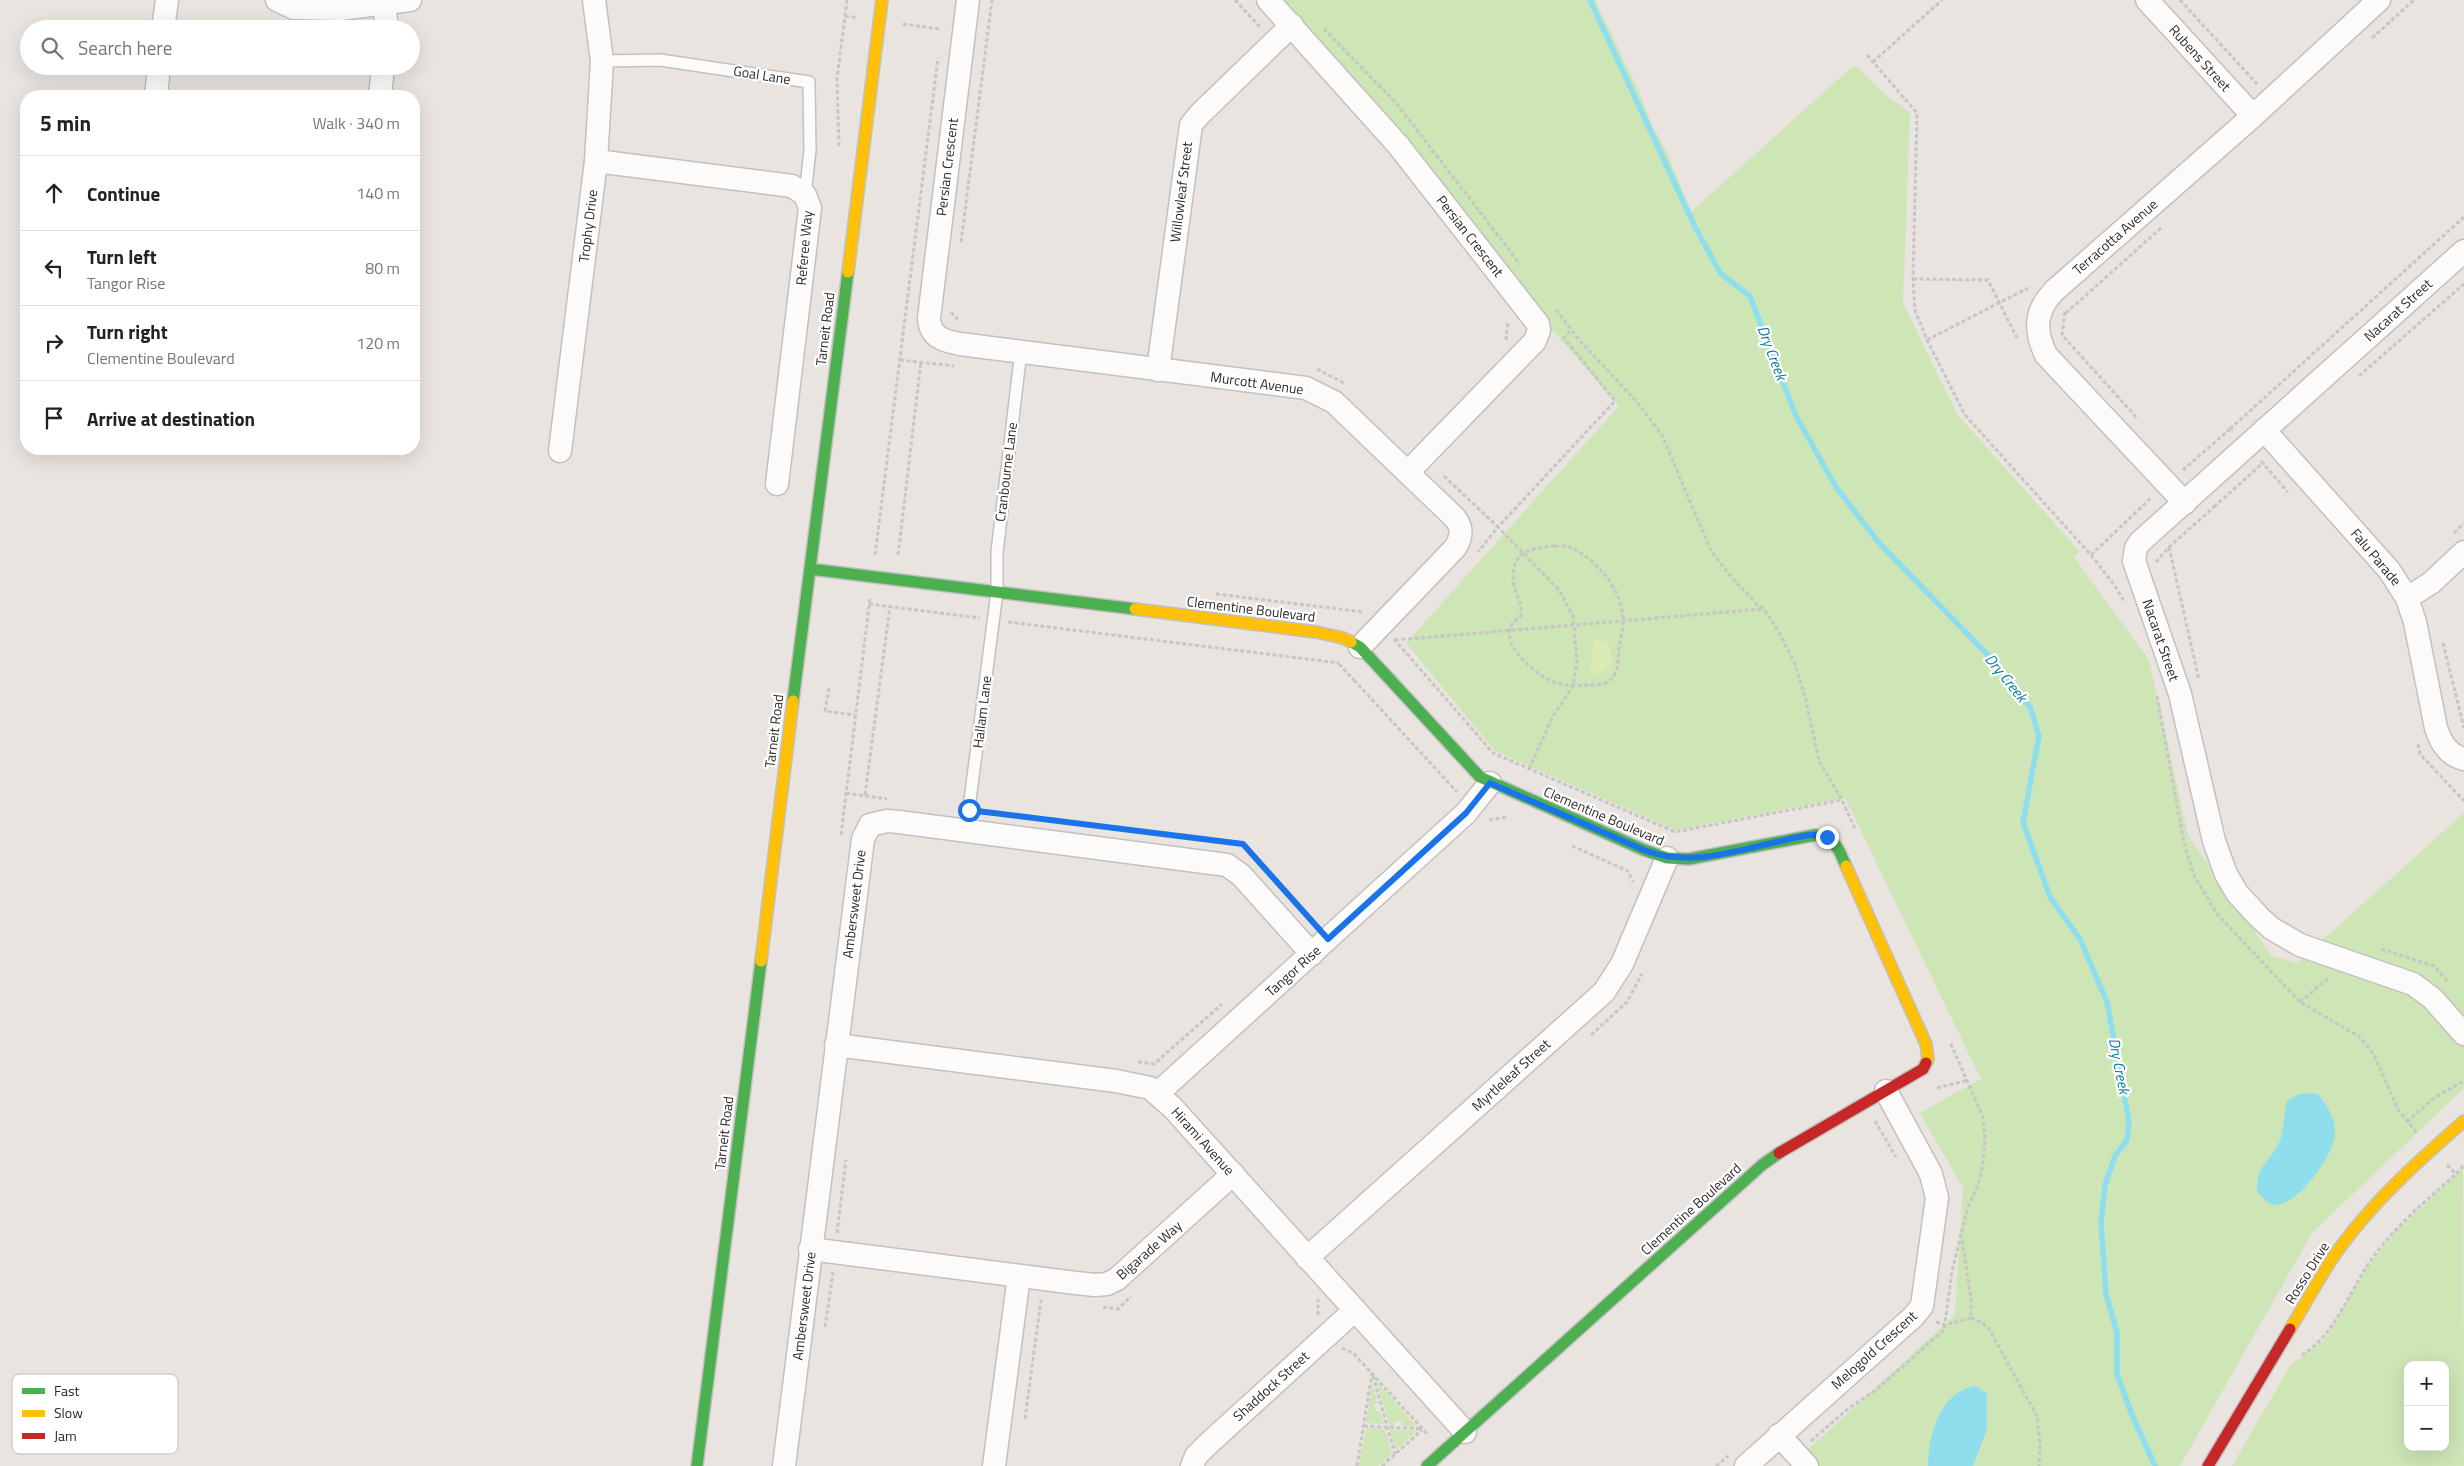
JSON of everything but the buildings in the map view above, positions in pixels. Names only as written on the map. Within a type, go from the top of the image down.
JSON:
[{"type":"street","points":[[164,20],[167,0]]},
{"type":"street","points":[[277,0],[294,8],[340,9],[410,0]]},
{"type":"street","name":"Trophy Drive","points":[[560,452],[596,161],[602,61],[594,0]]},
{"type":"street","name":"Tarneit Road","points":[[697,1466],[882,0]]},
{"type":"street","name":"Persian Crescent","points":[[933,334],[930,327],[930,309],[968,0]]},
{"type":"street","name":"Persian Crescent","points":[[1268,0],[1398,145],[1538,324],[1539,330],[1535,341],[1408,472]]},
{"type":"street","name":"Rubens Street","points":[[2147,0],[2253,116]]},
{"type":"street","name":"Terracotta Avenue","points":[[2185,503],[2046,355],[2039,340],[2038,322],[2043,304],[2054,291],[2253,116],[2379,0]]},
{"type":"street","points":[[384,3],[386,20]]},
{"type":"street","name":"Willowleaf Street","points":[[1158,370],[1191,126],[1199,115],[1292,25]]},
{"type":"street","points":[[157,90],[158,75]]},
{"type":"street","points":[[381,90],[382,75]]},
{"type":"street","name":"Referee Way","points":[[596,161],[792,186],[805,195],[810,208],[777,484]]},
{"type":"street","name":"Nacarat Street","points":[[2464,251],[2140,542],[2136,548],[2134,561],[2180,694],[2214,841],[2226,874],[2248,907],[2271,928],[2300,945],[2413,984],[2432,998],[2464,1034]]},
{"type":"street","name":"Murcott Avenue","points":[[933,334],[950,342],[1306,388],[1334,402],[1460,524],[1460,541],[1455,548]]},
{"type":"street","name":"Falu Parade","points":[[2264,430],[2389,570],[2407,598],[2415,622],[2438,735],[2450,752],[2464,759]]},
{"type":"street","points":[[2407,598],[2431,583],[2458,544]]},
{"type":"street","points":[[1366,654],[1455,548]]},
{"type":"street","name":"Clementine Boulevard","points":[[810,568],[1316,632],[1344,638],[1366,654],[1474,772],[1490,783],[1518,796],[1644,850],[1667,858],[1682,859],[1705,857],[1809,835],[1821,835],[1832,841],[1846,866],[1928,1049],[1928,1059],[1923,1070],[1792,1144],[1762,1165],[1427,1466]]},
{"type":"street","name":"Tangor Rise","points":[[1158,1093],[1312,954],[1479,815],[1490,783]]},
{"type":"street","name":"Ambersweet Drive","points":[[784,1466],[836,1045],[865,831],[872,824],[887,821],[1227,865],[1241,875],[1312,954]]},
{"type":"street","name":"Myrtleleaf Street","points":[[1307,1258],[1604,992],[1622,964],[1667,858]]},
{"type":"street","name":"Hirami Avenue","points":[[836,1045],[1116,1081],[1150,1088],[1158,1093],[1233,1174],[1465,1432]]},
{"type":"street","name":"Melogold Crescent","points":[[1746,1466],[1913,1317],[1922,1306],[1937,1198],[1936,1187],[1886,1091]]},
{"type":"street","name":"Rosso Drive","points":[[2208,1466],[2327,1268],[2354,1229],[2405,1174],[2464,1121]]},
{"type":"street","name":"Bigarade Way","points":[[810,1249],[1095,1285],[1107,1284],[1117,1279],[1233,1174]]},
{"type":"street","points":[[994,1466],[1019,1276]]},
{"type":"street","name":"Shaddock Street","points":[[1192,1466],[1196,1456],[1207,1445],[1355,1310]]},
{"type":"street","points":[[1779,1435],[1807,1466]]},
{"type":"lane","name":"Goal Lane","points":[[602,61],[660,60],[809,82],[810,150],[805,195]]},
{"type":"lane","name":"Cranbourne Lane","points":[[997,592],[997,552],[1021,351]]},
{"type":"lane","name":"Hallam Lane","points":[[966,831],[997,592]]},
{"type":"path","points":[[961,244],[992,0]]},
{"type":"path","points":[[1873,62],[1942,0]]},
{"type":"path","points":[[2180,0],[2258,86]]},
{"type":"path","points":[[940,38],[943,19]]},
{"type":"path","points":[[1308,43],[1323,27],[1396,103],[1523,267]]},
{"type":"path","points":[[840,841],[939,48]]},
{"type":"path","points":[[1868,55],[1916,113],[1913,279],[1916,310],[1927,340],[1965,415],[2091,555],[2116,586]]},
{"type":"path","points":[[2091,555],[2167,484],[2464,218]]},
{"type":"path","points":[[2352,383],[2464,284]]},
{"type":"path","points":[[952,312],[954,302]]},
{"type":"path","points":[[1553,306],[1571,330],[1637,402],[1662,435],[1711,551],[1732,578],[1764,609],[1795,664],[1806,701],[1819,761],[1842,800]]},
{"type":"path","points":[[930,309],[952,312],[962,325]]},
{"type":"path","points":[[1557,345],[1571,330]]},
{"type":"path","points":[[1455,548],[1472,559],[1498,527],[1615,401],[1564,338]]},
{"type":"path","points":[[898,555],[921,362]]},
{"type":"path","points":[[1315,369],[1340,379],[1347,385]]},
{"type":"path","points":[[2230,429],[2295,499]]},
{"type":"path","points":[[2214,507],[2280,448]]},
{"type":"path","points":[[1424,456],[1498,527],[1559,590],[1573,616],[1577,661],[1572,686],[1552,716],[1518,796],[1507,817]]},
{"type":"path","points":[[2458,544],[2464,524]]},
{"type":"path","points":[[1548,546],[1572,548],[1586,557],[1608,580],[1618,594],[1623,621],[1618,666],[1612,679],[1606,683],[1572,686],[1553,682],[1521,658],[1512,648],[1510,630],[1513,620],[1521,616],[1522,609],[1514,586],[1517,560],[1522,552],[1548,546]]},
{"type":"path","points":[[2169,547],[2202,690]]},
{"type":"path","points":[[865,796],[890,606]]},
{"type":"path","points":[[1354,680],[1366,654],[1395,640],[1764,609]]},
{"type":"path","points":[[1395,640],[1401,633]]},
{"type":"path","points":[[2440,635],[2464,728]]},
{"type":"path","points":[[1338,664],[1479,815]]},
{"type":"path","points":[[829,688],[825,711],[855,715]]},
{"type":"path","points":[[2416,736],[2420,754],[2464,801]]},
{"type":"path","points":[[1224,842],[1243,844],[1262,865]]},
{"type":"path","points":[[2374,946],[2434,966],[2452,986]]},
{"type":"path","points":[[1134,1062],[1154,1064],[1225,1001]]},
{"type":"path","points":[[2300,1002],[2360,1037],[2374,1055],[2399,1111],[2407,1122],[2434,1098],[2464,1081]]},
{"type":"path","points":[[1933,1089],[1968,1080]]},
{"type":"path","points":[[1867,1126],[1896,1111]]},
{"type":"path","points":[[1875,1122],[1898,1161]]},
{"type":"path","points":[[2296,1359],[2313,1349],[2375,1253],[2410,1214],[2456,1174]]},
{"type":"path","points":[[838,1232],[848,1233]]},
{"type":"path","points":[[1961,1236],[1971,1299],[1971,1318]]},
{"type":"path","points":[[1025,1419],[1041,1300]]},
{"type":"path","points":[[1944,1325],[1971,1318],[1981,1322],[1989,1330],[2037,1416],[2040,1448],[2039,1466]]},
{"type":"path","points":[[1357,1466],[1372,1373],[1395,1454]]},
{"type":"path","points":[[1364,1426],[1423,1429],[1382,1466]]},
{"type":"green space","points":[[1263,0],[1595,0],[1637,87],[1651,123],[1667,152],[1691,212],[1854,65],[1889,98],[1910,112],[1903,303],[1957,414],[2080,552],[2074,557],[2149,660],[2188,836],[2272,956],[2297,963],[2464,813],[2464,1088],[2312,1233],[2180,1466],[1790,1466],[1955,1315],[1963,1188],[1920,1113],[1981,1079],[1845,798],[1675,830],[1495,751],[1406,643],[1619,406]]},
{"type":"green space","points":[[1594,640],[1606,642],[1610,645],[1612,663],[1600,674],[1589,675]]},
{"type":"green space","points":[[2463,1168],[2464,1466],[2232,1466],[2287,1371],[2293,1363],[2323,1341],[2367,1268],[2395,1232]]},
{"type":"green space","points":[[1377,1382],[1417,1427],[1402,1426],[1402,1422],[1395,1421],[1394,1426],[1389,1425]]},
{"type":"green space","points":[[1372,1383],[1378,1403],[1374,1404],[1376,1411],[1380,1411],[1384,1424],[1366,1423]]},
{"type":"green space","points":[[1366,1428],[1385,1429],[1392,1454],[1378,1466],[1359,1466]]},
{"type":"green space","points":[[1390,1430],[1417,1431],[1396,1450]]},
{"type":"water","points":[[2318,1094],[2330,1112],[2335,1127],[2334,1141],[2323,1165],[2304,1188],[2284,1203],[2275,1205],[2265,1200],[2257,1191],[2260,1171],[2280,1142],[2287,1101],[2297,1095]]},
{"type":"water","points":[[1975,1386],[1987,1393],[1987,1429],[1973,1466],[1928,1466],[1930,1441],[1938,1417],[1953,1397],[1963,1390]]},
{"type":"waterway","name":"Dry Creek","points":[[1590,0],[1695,227],[1721,274],[1750,296],[1796,416],[1836,487],[1880,544],[1987,654],[2030,707],[2039,736],[2023,822],[2050,897],[2080,939],[2107,1002],[2129,1121],[2127,1140],[2115,1156],[2105,1185],[2101,1222],[2106,1294],[2117,1333],[2117,1374],[2132,1415],[2155,1466]]},
{"type":"traffic: fast","points":[[793,701],[848,272]]},
{"type":"traffic: fast","points":[[810,569],[1135,609]]},
{"type":"traffic: fast","points":[[1351,642],[1360,647],[1480,777],[1644,850],[1667,858],[1689,859],[1815,835],[1832,841],[1846,866]]},
{"type":"traffic: fast","points":[[697,1466],[761,961]]},
{"type":"traffic: fast","points":[[1427,1466],[1762,1165],[1779,1153]]},
{"type":"traffic: slow","points":[[848,272],[882,0]]},
{"type":"traffic: slow","points":[[1135,609],[1316,632],[1343,638],[1351,642]]},
{"type":"traffic: slow","points":[[761,961],[793,701]]},
{"type":"traffic: slow","points":[[1846,866],[1926,1044],[1928,1059],[1926,1063]]},
{"type":"traffic: slow","points":[[2290,1329],[2332,1259],[2361,1221],[2411,1169],[2464,1121]]},
{"type":"traffic: jam","points":[[1779,1153],[1923,1069],[1926,1063]]},
{"type":"traffic: jam","points":[[2208,1466],[2290,1329]]},
{"type":"route","points":[[969,810],[1243,844],[1328,939],[1466,813],[1490,783],[1658,856],[1667,858],[1689,859],[1705,857],[1809,835],[1827,837]]}]
